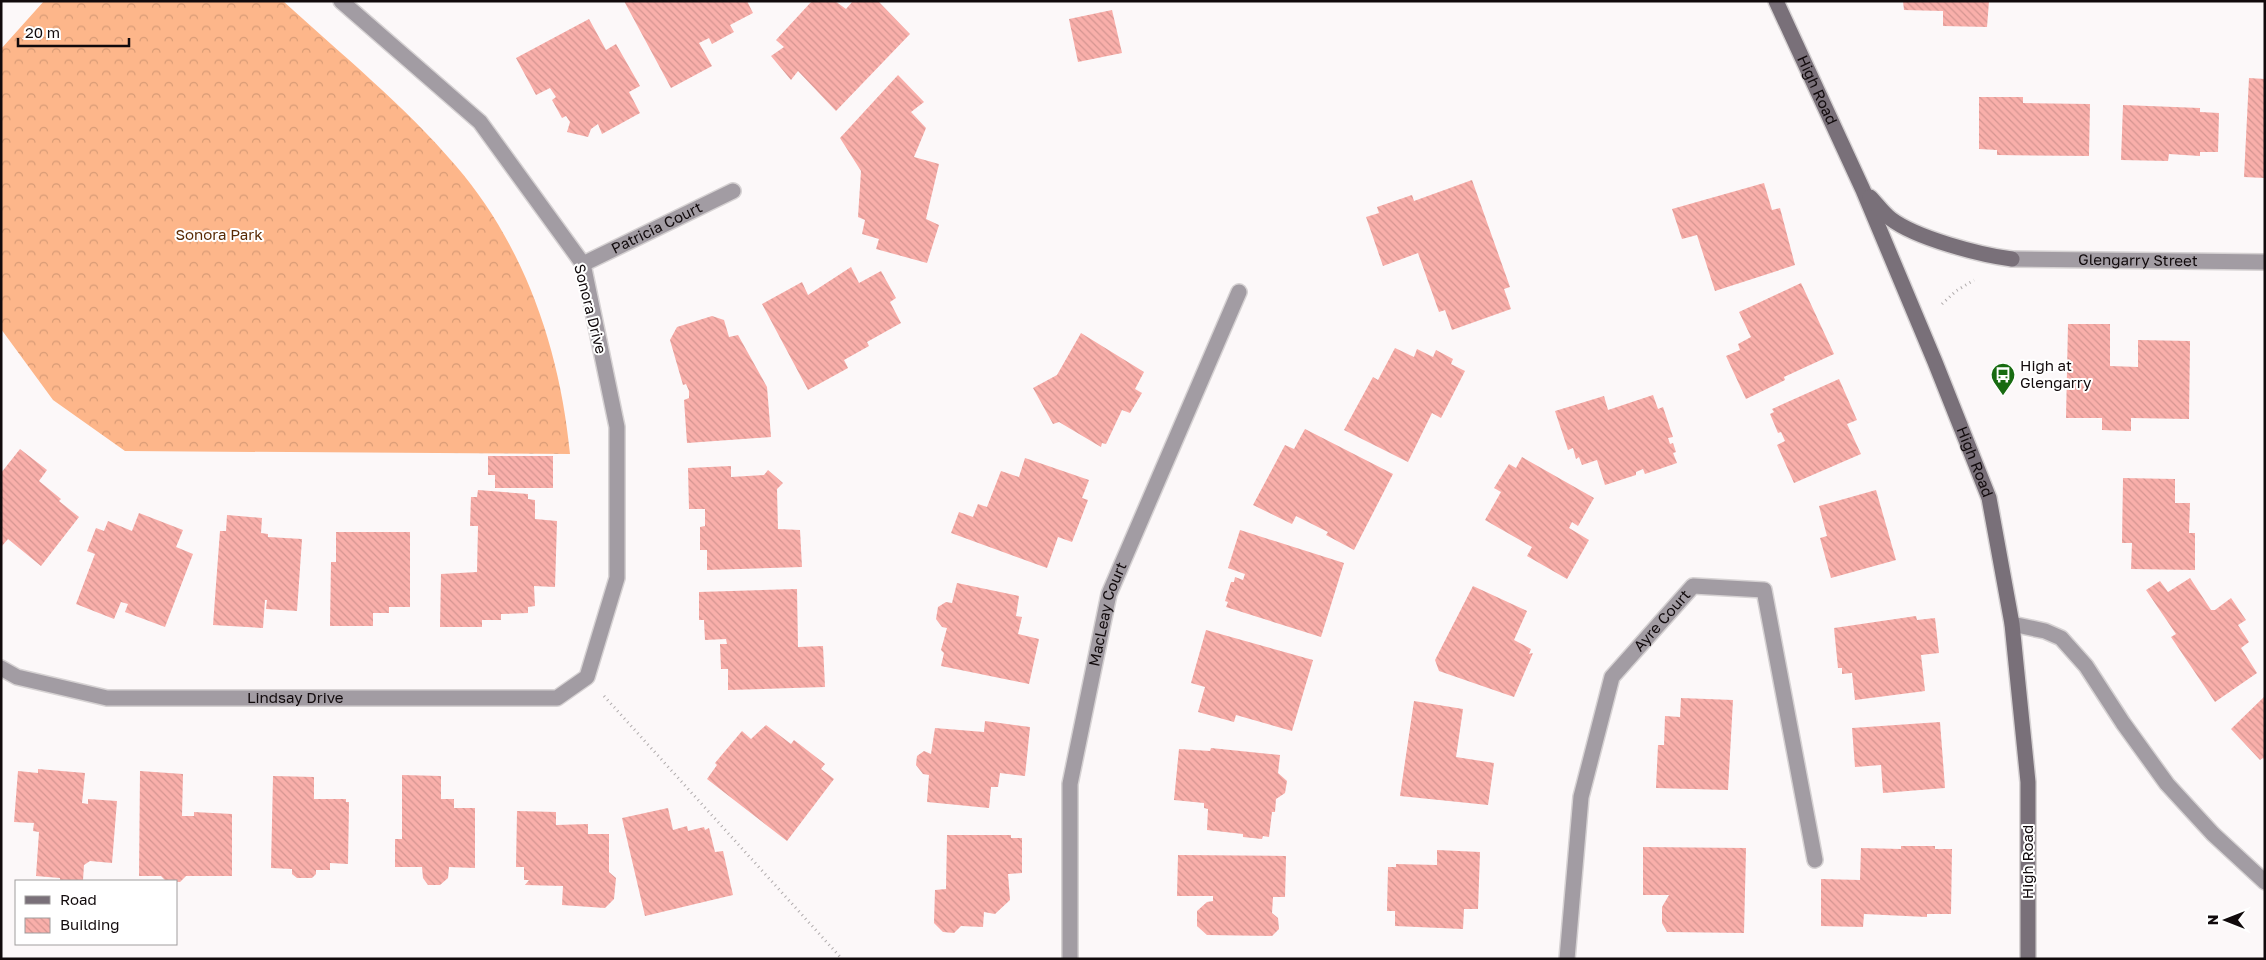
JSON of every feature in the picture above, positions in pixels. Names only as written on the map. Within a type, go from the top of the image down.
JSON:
[{"type":"main road","name":"High Road","points":[[1776,1],[1864,190],[1989,498],[2012,624],[2028,782],[2028,959]]},
{"type":"main road","points":[[1864,190],[1891,219],[1916,232],[1969,250],[2012,259]]},
{"type":"street","name":"Sonora Drive","points":[[341,1],[480,122],[583,264],[617,427],[617,578],[587,676]]},
{"type":"street","name":"Patricia Court","points":[[583,264],[733,191]]},
{"type":"street","name":"Glengarry Street","points":[[2012,259],[2265,262]]},
{"type":"street","name":"MacLeay Court","points":[[1070,959],[1070,784],[1109,594],[1240,292]]},
{"type":"street","name":"Ayre Court","points":[[1567,959],[1581,797],[1612,676],[1693,586],[1764,590],[1815,860]]},
{"type":"street","points":[[2012,624],[2045,631],[2061,638],[2086,666],[2123,723],[2167,784],[2213,834],[2265,882]]},
{"type":"street","name":"Lindsay Drive","points":[[1,668],[17,676],[107,698],[557,698],[587,676]]},
{"type":"path","points":[[1940,308],[1942,303],[1956,291],[2012,259]]},
{"type":"path","points":[[587,676],[842,959]]},
{"type":"green space","name":"Sonora Park","points":[[44,1],[283,1],[415,122],[456,166],[502,230],[520,265],[548,338],[558,376],[570,454],[125,451],[53,400],[1,329],[1,49]]},
{"type":"building","points":[[624,1],[747,1],[753,13],[730,25],[734,32],[712,44],[709,38],[699,43],[712,66],[671,88]]},
{"type":"building","points":[[812,1],[835,1],[846,9],[853,1],[878,1],[910,34],[836,111],[798,71],[791,80],[771,56],[784,47],[776,40]]},
{"type":"building","points":[[1903,1],[1989,1],[1987,27],[1943,26],[1943,11],[1904,10]]},
{"type":"building","points":[[1112,10],[1122,53],[1078,62],[1069,19]]},
{"type":"building","points":[[589,19],[606,50],[616,44],[640,86],[629,92],[640,113],[602,134],[598,124],[591,129],[588,137],[567,132],[570,122],[566,116],[562,118],[552,100],[556,97],[550,88],[536,95],[516,58]]},
{"type":"building","points":[[898,75],[924,102],[911,112],[926,128],[914,157],[939,164],[926,219],[939,225],[927,263],[876,249],[879,239],[862,234],[865,220],[858,217],[861,171],[840,138]]},
{"type":"building","points":[[2249,78],[2265,79],[2265,178],[2244,177]]},
{"type":"building","points":[[1979,97],[2023,97],[2023,103],[2090,104],[2089,156],[1997,155],[1997,150],[1979,149]]},
{"type":"building","points":[[2123,105],[2200,108],[2200,112],[2219,113],[2218,152],[2200,152],[2200,156],[2169,154],[2168,161],[2121,160]]},
{"type":"building","points":[[1472,180],[1510,287],[1504,289],[1511,309],[1452,330],[1445,310],[1439,312],[1418,253],[1383,266],[1366,217],[1379,213],[1377,207],[1412,195],[1414,201]]},
{"type":"building","points":[[1764,183],[1772,210],[1780,208],[1795,265],[1715,291],[1697,235],[1682,239],[1672,209]]},
{"type":"building","points":[[851,267],[859,283],[881,271],[896,298],[890,302],[901,323],[867,342],[869,346],[844,360],[848,368],[808,390],[762,304],[802,282],[808,295]]},
{"type":"building","points":[[1801,283],[1834,354],[1784,377],[1785,380],[1746,399],[1726,356],[1740,350],[1738,344],[1751,337],[1739,312]]},
{"type":"building","points":[[712,316],[724,320],[729,337],[738,335],[767,387],[771,437],[687,443],[684,400],[689,398],[689,391],[686,384],[683,385],[670,340],[677,327]]},
{"type":"building","points":[[2068,324],[2110,324],[2110,366],[2138,367],[2138,340],[2190,341],[2189,419],[2131,418],[2131,431],[2102,430],[2102,418],[2066,418]]},
{"type":"building","points":[[1081,333],[1144,372],[1135,389],[1142,393],[1130,413],[1122,410],[1106,444],[1102,443],[1101,447],[1059,422],[1053,424],[1033,388],[1057,375]]},
{"type":"building","points":[[1395,348],[1414,357],[1417,349],[1433,357],[1436,350],[1453,359],[1451,364],[1465,371],[1441,418],[1432,413],[1408,462],[1344,430],[1373,377],[1378,380]]},
{"type":"building","points":[[1839,379],[1857,420],[1847,424],[1861,454],[1794,483],[1777,445],[1785,441],[1781,432],[1778,433],[1770,414],[1774,412],[1772,409]]},
{"type":"building","points":[[1653,395],[1658,409],[1663,407],[1673,437],[1668,438],[1670,444],[1673,443],[1676,452],[1673,453],[1677,463],[1645,474],[1643,469],[1636,472],[1636,475],[1605,485],[1597,460],[1582,465],[1579,457],[1576,459],[1573,448],[1568,450],[1555,411],[1604,396],[1608,410]]},
{"type":"building","points":[[1305,429],[1393,474],[1354,550],[1326,535],[1328,532],[1296,516],[1292,524],[1253,505],[1285,445],[1294,449]]},
{"type":"building","points":[[20,449],[47,470],[39,481],[79,517],[41,566],[8,539],[1,547],[1,473]]},
{"type":"building","points":[[488,456],[553,456],[553,488],[495,488],[495,475],[488,475]]},
{"type":"building","points":[[1522,457],[1594,498],[1578,526],[1572,522],[1569,528],[1589,540],[1567,579],[1527,556],[1532,547],[1485,520],[1501,492],[1494,488],[1509,464],[1516,468]]},
{"type":"building","points":[[1025,458],[1089,480],[1082,498],[1088,500],[1072,542],[1058,537],[1047,568],[951,533],[959,512],[973,517],[978,504],[987,507],[1001,471],[1019,477]]},
{"type":"building","points":[[731,466],[731,477],[764,475],[768,470],[783,483],[777,489],[778,529],[800,530],[802,567],[707,570],[707,550],[700,550],[700,527],[705,526],[705,509],[689,509],[688,468]]},
{"type":"building","points":[[2123,478],[2175,479],[2175,503],[2190,503],[2189,533],[2195,533],[2195,570],[2131,569],[2132,543],[2122,543]]},
{"type":"building","points":[[478,490],[528,494],[528,499],[535,500],[535,519],[557,521],[555,587],[534,586],[535,606],[528,607],[528,613],[501,614],[501,620],[482,620],[482,627],[440,627],[441,574],[477,572],[478,526],[470,526],[471,497],[477,497]]},
{"type":"building","points":[[1876,490],[1896,560],[1831,578],[1820,538],[1827,536],[1819,506]]},
{"type":"building","points":[[139,513],[183,530],[176,547],[193,554],[165,627],[125,612],[128,604],[121,602],[114,619],[76,604],[95,554],[87,551],[96,528],[104,531],[108,521],[132,531]]},
{"type":"building","points":[[227,515],[262,518],[261,533],[268,534],[268,537],[302,539],[297,611],[266,609],[267,600],[265,600],[263,628],[213,625],[220,531],[226,531]]},
{"type":"building","points":[[1240,530],[1344,563],[1321,637],[1226,607],[1228,602],[1225,601],[1231,582],[1234,582],[1235,577],[1243,580],[1245,574],[1228,568]]},
{"type":"building","points":[[336,532],[410,532],[410,607],[389,607],[389,613],[373,613],[373,626],[330,626],[331,562],[336,562]]},
{"type":"building","points":[[2190,578],[2211,610],[2215,610],[2231,598],[2246,620],[2238,625],[2249,642],[2241,648],[2257,673],[2215,702],[2171,637],[2176,634],[2146,590],[2160,581],[2168,592]]},
{"type":"building","points":[[957,583],[1019,596],[1016,616],[1022,617],[1018,634],[1039,639],[1029,684],[941,666],[944,653],[941,650],[947,628],[942,627],[936,619],[938,607],[946,602],[952,603]]},
{"type":"building","points":[[1473,586],[1527,611],[1514,640],[1531,649],[1529,654],[1533,653],[1514,697],[1439,671],[1435,660]]},
{"type":"building","points":[[797,589],[798,647],[823,646],[825,687],[728,690],[728,669],[721,669],[720,644],[727,644],[726,639],[705,640],[704,620],[699,620],[699,592]]},
{"type":"building","points":[[1916,616],[1917,620],[1935,618],[1939,653],[1921,655],[1925,691],[1855,700],[1852,673],[1842,674],[1842,668],[1838,668],[1834,628]]},
{"type":"building","points":[[1206,630],[1313,660],[1292,731],[1236,715],[1234,722],[1198,712],[1205,687],[1191,683]]},
{"type":"building","points":[[2265,696],[2265,760],[2263,758],[2260,760],[2231,729]]},
{"type":"building","points":[[1681,698],[1733,700],[1728,790],[1656,788],[1658,745],[1664,745],[1665,716],[1680,717]]},
{"type":"building","points":[[1414,701],[1463,709],[1456,757],[1494,763],[1488,805],[1400,796]]},
{"type":"building","points":[[985,721],[1030,727],[1025,776],[1000,773],[998,787],[991,787],[989,808],[927,802],[929,775],[923,774],[916,765],[917,756],[924,751],[931,754],[935,728],[984,732]]},
{"type":"building","points":[[1940,722],[1945,788],[1883,793],[1881,765],[1855,767],[1852,728]]},
{"type":"building","points":[[766,725],[791,744],[794,740],[825,764],[821,769],[834,779],[787,841],[707,779],[717,765],[715,763],[742,731],[751,739]]},
{"type":"building","points":[[1211,748],[1280,755],[1278,773],[1287,781],[1285,793],[1276,799],[1275,812],[1272,812],[1269,837],[1263,836],[1262,839],[1243,837],[1243,834],[1207,830],[1208,809],[1204,808],[1204,803],[1174,800],[1179,749],[1210,751]]},
{"type":"building","points":[[38,769],[85,773],[82,803],[88,804],[88,799],[117,801],[112,863],[90,861],[84,865],[83,880],[60,880],[60,878],[36,876],[39,832],[33,831],[34,823],[14,822],[18,771],[38,773]]},
{"type":"building","points":[[140,771],[183,774],[182,816],[194,816],[194,812],[232,814],[232,876],[186,876],[180,882],[178,880],[165,880],[161,876],[139,876]]},
{"type":"building","points":[[402,775],[441,776],[441,799],[454,799],[454,808],[475,808],[475,868],[449,867],[448,878],[440,885],[428,885],[423,878],[422,867],[395,867],[395,839],[402,839]]},
{"type":"building","points":[[273,776],[314,777],[314,799],[346,799],[346,802],[349,802],[348,864],[330,863],[330,870],[316,870],[316,874],[312,878],[297,878],[292,874],[292,869],[271,868]]},
{"type":"building","points":[[668,808],[673,830],[687,826],[688,831],[704,827],[705,830],[709,828],[715,852],[723,851],[733,895],[645,916],[622,818]]},
{"type":"building","points":[[517,811],[556,812],[556,825],[588,824],[588,834],[609,834],[609,872],[616,878],[614,899],[605,908],[562,905],[563,886],[525,885],[529,880],[524,880],[524,867],[516,867]]},
{"type":"building","points":[[947,835],[1011,835],[1011,838],[1022,838],[1022,873],[1008,874],[1010,900],[995,914],[984,912],[983,927],[961,926],[954,933],[943,932],[934,923],[935,890],[946,889]]},
{"type":"building","points":[[1901,846],[1935,846],[1935,849],[1952,849],[1951,914],[1927,914],[1927,917],[1864,914],[1863,927],[1821,926],[1821,879],[1860,880],[1861,848],[1901,849]]},
{"type":"building","points":[[1643,847],[1746,848],[1744,933],[1667,932],[1662,923],[1662,907],[1669,895],[1643,895]]},
{"type":"building","points":[[1437,850],[1480,852],[1478,909],[1464,909],[1463,929],[1395,926],[1395,911],[1387,911],[1388,867],[1396,867],[1396,864],[1437,865]]},
{"type":"building","points":[[1178,855],[1286,856],[1285,897],[1273,897],[1272,913],[1278,918],[1279,929],[1272,936],[1207,935],[1197,926],[1197,911],[1207,902],[1213,901],[1213,896],[1177,896]]},
{"type":"place","name":"High at Glengarry","points":[[2003,396]]}]
